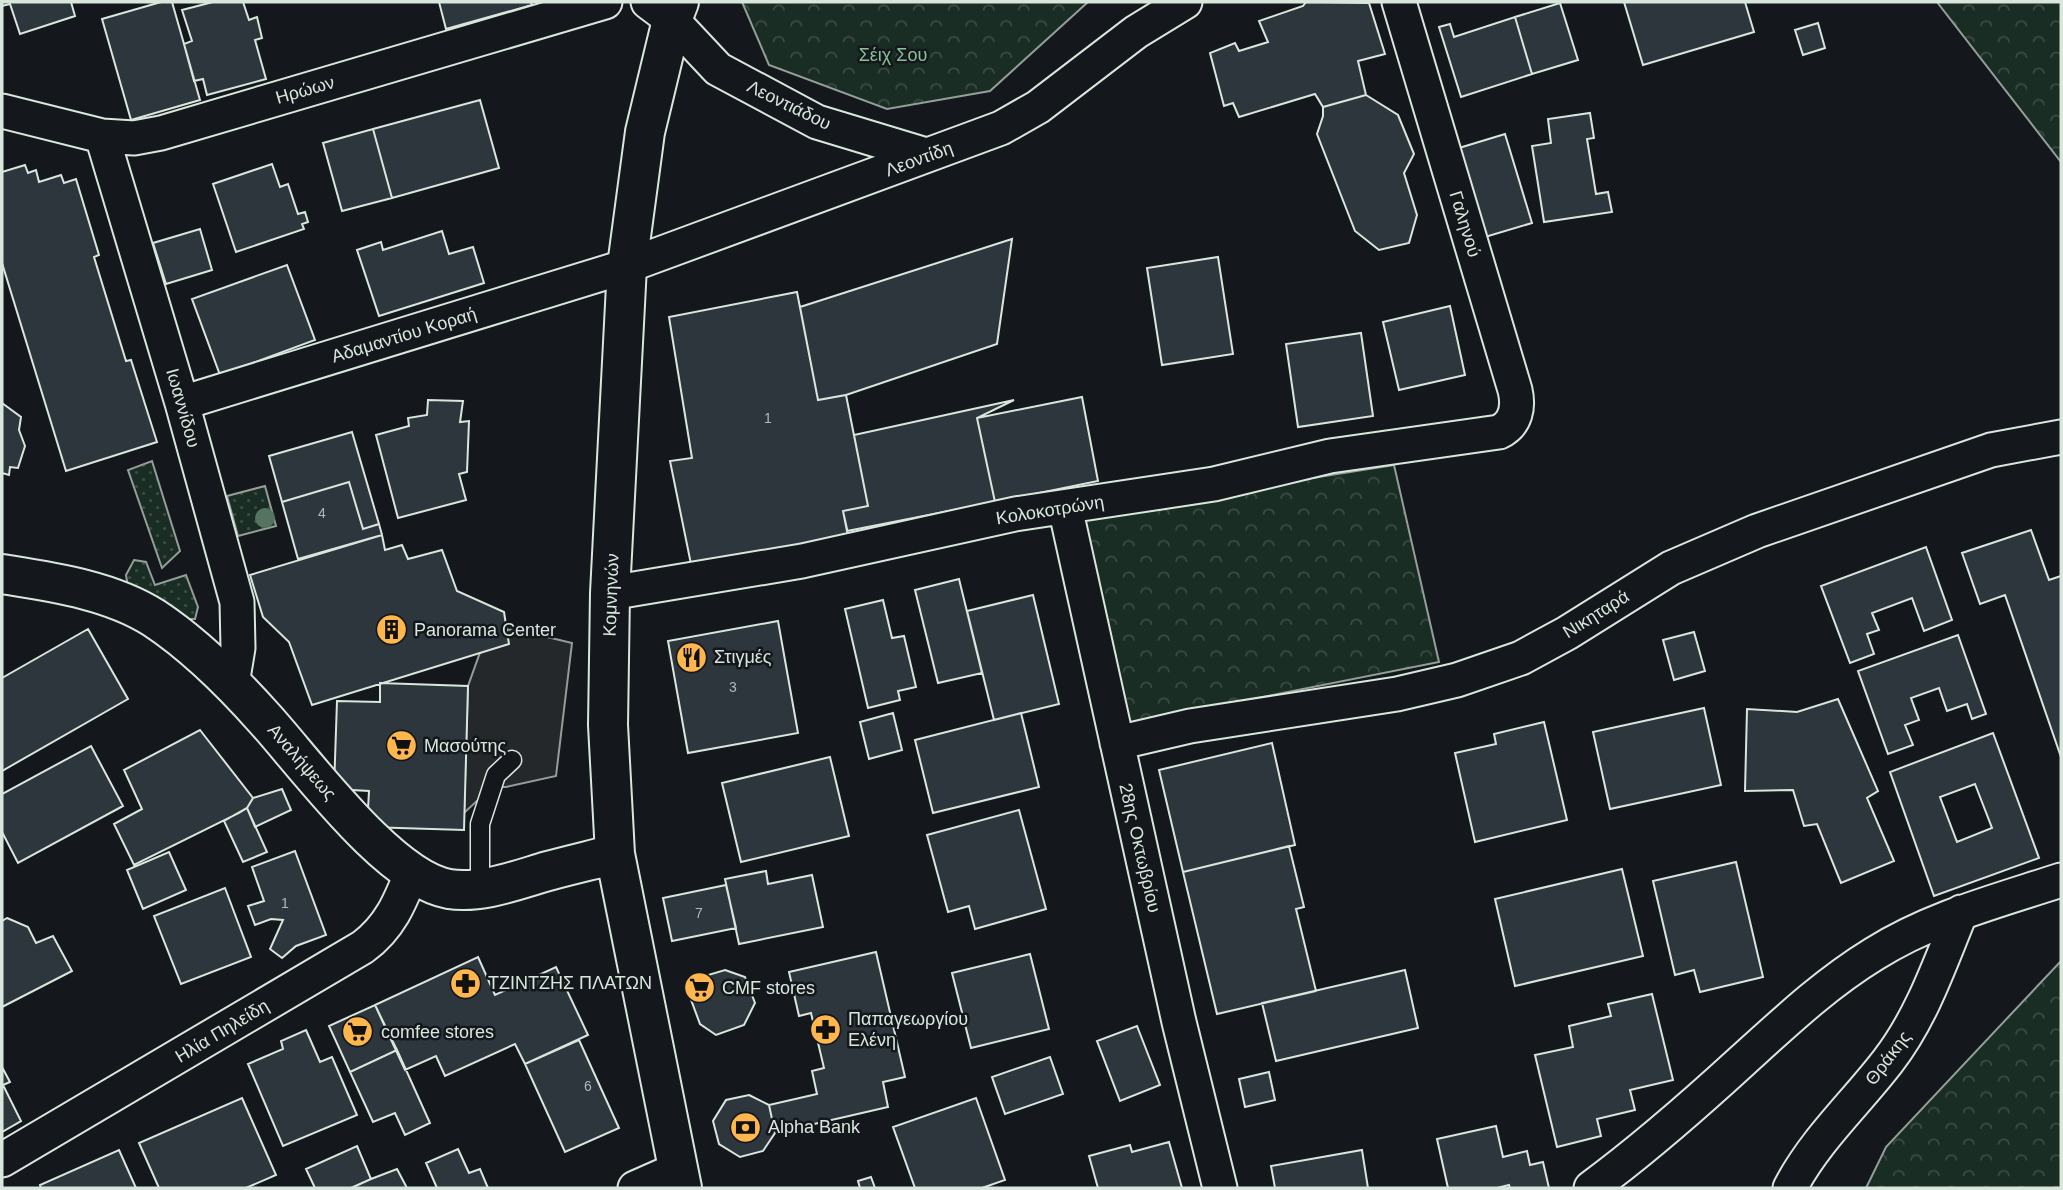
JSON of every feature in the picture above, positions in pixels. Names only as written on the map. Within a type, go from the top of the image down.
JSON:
[{"type":"main road","name":"Κομνηνών","points":[[666,8],[626,266],[610,593],[608,725],[615,854],[680,1179]]},
{"type":"main road","name":"Αναλήψεως","points":[[2,574],[85,590],[136,608],[185,640],[232,684],[359,828],[412,872],[449,889],[480,888],[615,854]]},
{"type":"street","name":"Ηρώων","points":[[2,111],[102,136],[134,138],[161,133],[605,2]]},
{"type":"street","name":"Λεοντίδη","points":[[626,266],[1001,128],[1029,113],[1135,17],[1185,2]]},
{"type":"street","name":"Γαληνού","points":[[1399,2],[1518,404],[1514,418],[1507,428],[1490,432]]},
{"type":"street","name":"Λεοντιάδου","points":[[666,8],[718,69],[817,122],[926,155]]},
{"type":"street","name":"Ιωαννίδου","points":[[102,136],[182,403],[237,603],[238,648],[232,684]]},
{"type":"street","name":"Αδαμαντίου Κοραή","points":[[182,403],[626,266]]},
{"type":"street","name":"Κολοκοτρώνη","points":[[610,593],[802,561],[977,522],[1214,484],[1330,456],[1490,432]]},
{"type":"street","name":"Νικηταρά","points":[[1117,743],[1190,726],[1396,694],[1457,680],[1521,658],[1567,633],[1671,568],[1758,531],[1991,450],[2061,437]]},
{"type":"street","name":"28ης Οκτωβρίου","points":[[1065,507],[1180,1022],[1220,1188]]},
{"type":"street","name":"Ηλία Πηλείδη","points":[[2,1160],[363,947],[382,932],[391,919],[412,872]]},
{"type":"street","points":[[1591,1188],[1790,1017],[1852,968],[1897,940],[1961,912],[2061,880]]},
{"type":"street","name":"Θράκης","points":[[1790,1188],[1814,1148],[1889,1060],[1913,1025],[1961,912]]},
{"type":"street","points":[[635,1188],[680,1179]]},
{"type":"lane","points":[[480,888],[480,824],[496,775],[512,760]]},
{"type":"green space","name":"Σέιχ Σου","points":[[742,2],[1088,2],[990,91],[887,109],[769,65]]},
{"type":"green space","points":[[1937,2],[2061,2],[2061,162]]},
{"type":"green space","points":[[152,461],[180,551],[162,568],[128,470]]},
{"type":"green space","points":[[1394,465],[1439,662],[1127,724],[1078,515]]},
{"type":"green space","points":[[265,486],[276,526],[238,536],[227,496]]},
{"type":"green space","points":[[134,560],[146,562],[155,585],[186,575],[198,607],[195,619],[178,619],[129,594],[126,575]]},
{"type":"green space","points":[[2061,961],[2061,1188],[1866,1188],[1886,1147]]},
{"type":"shaded area","points":[[514,629],[572,643],[556,776],[506,787],[492,787],[464,813],[468,686],[487,633]]},
{"type":"building","points":[[2,2],[71,2],[75,16],[20,34],[10,4],[2,6]]},
{"type":"building","points":[[161,2],[172,2],[200,100],[131,120],[102,19]]},
{"type":"building","points":[[213,2],[243,2],[249,20],[257,17],[262,38],[255,40],[266,79],[207,95],[203,79],[194,81],[184,44],[192,41],[182,10]]},
{"type":"building","points":[[439,2],[531,2],[532,5],[446,29]]},
{"type":"building","points":[[1306,2],[1369,3],[1385,54],[1358,61],[1366,95],[1323,107],[1315,94],[1239,117],[1233,103],[1224,106],[1210,53],[1235,43],[1239,51],[1268,42],[1259,21],[1303,6]]},
{"type":"building","points":[[1624,2],[1745,2],[1754,32],[1643,65]]},
{"type":"building","points":[[1560,3],[1578,60],[1532,74],[1515,17]]},
{"type":"building","points":[[1515,17],[1532,74],[1461,97],[1439,27],[1450,24],[1454,37]]},
{"type":"building","points":[[1818,23],[1825,48],[1803,55],[1795,30]]},
{"type":"building","points":[[1366,95],[1398,115],[1414,154],[1404,173],[1417,215],[1409,243],[1379,250],[1355,231],[1317,134],[1323,107]]},
{"type":"building","points":[[480,100],[499,168],[392,198],[373,129]]},
{"type":"building","points":[[1590,113],[1594,138],[1587,139],[1596,194],[1608,192],[1612,212],[1544,222],[1532,146],[1551,143],[1548,119]]},
{"type":"building","points":[[373,129],[392,198],[342,211],[323,143]]},
{"type":"building","points":[[1505,134],[1532,223],[1485,237],[1459,148]]},
{"type":"building","points":[[272,164],[280,187],[288,184],[298,214],[305,212],[308,222],[302,224],[304,229],[236,252],[213,184]]},
{"type":"building","points":[[25,165],[28,173],[36,170],[39,182],[61,175],[64,183],[76,179],[99,255],[94,257],[126,361],[131,360],[157,442],[66,471],[2,263],[2,172]]},
{"type":"building","points":[[200,229],[212,270],[166,284],[153,243]]},
{"type":"building","points":[[442,231],[449,254],[473,247],[484,283],[379,316],[357,250],[381,242],[383,250]]},
{"type":"building","points":[[1012,239],[997,344],[846,395],[818,400],[800,307]]},
{"type":"building","points":[[1218,257],[1233,354],[1162,365],[1147,268]]},
{"type":"building","points":[[287,265],[315,340],[220,375],[192,299]]},
{"type":"building","points":[[797,292],[818,400],[846,395],[868,506],[843,511],[849,538],[692,569],[670,461],[692,458],[669,317]]},
{"type":"building","points":[[1450,306],[1465,375],[1399,390],[1383,322]]},
{"type":"building","points":[[1361,333],[1373,416],[1298,427],[1286,344]]},
{"type":"building","points":[[1082,397],[1098,481],[995,502],[977,418]]},
{"type":"building","points":[[428,400],[463,401],[460,422],[469,421],[467,472],[459,474],[466,500],[398,518],[376,435],[409,426],[408,418],[427,415]]},
{"type":"building","points":[[1014,400],[977,418],[995,502],[847,531],[843,511],[868,506],[854,435]]},
{"type":"building","points":[[2,403],[21,417],[19,430],[25,446],[18,468],[10,467],[9,475],[2,473]]},
{"type":"building","points":[[352,432],[379,524],[363,529],[349,482],[282,502],[269,456]]},
{"type":"building","points":[[349,482],[363,529],[379,524],[382,535],[298,559],[282,502]]},
{"type":"building","points":[[2031,530],[2049,580],[2061,576],[2061,757],[2005,595],[1980,604],[1962,553]]},
{"type":"building","name":"Panorama Center","points":[[382,535],[385,550],[402,545],[408,559],[442,550],[457,591],[504,612],[509,644],[312,705],[289,642],[263,617],[250,575]]},
{"type":"building","points":[[1926,547],[1952,620],[1924,631],[1912,598],[1872,613],[1879,630],[1867,634],[1874,654],[1850,663],[1821,586]]},
{"type":"building","points":[[959,579],[982,673],[938,683],[915,590]]},
{"type":"building","points":[[1033,595],[1059,704],[994,720],[967,611]]},
{"type":"building","points":[[883,600],[892,638],[904,636],[916,687],[898,691],[900,700],[868,708],[845,609]]},
{"type":"building","points":[[778,621],[798,733],[688,753],[668,641]]},
{"type":"building","points":[[88,629],[128,699],[2,771],[2,678]]},
{"type":"building","points":[[1694,632],[1705,671],[1674,680],[1663,640]]},
{"type":"building","points":[[1958,635],[1986,714],[1972,719],[1967,704],[1947,711],[1939,688],[1911,698],[1919,720],[1905,725],[1913,745],[1888,754],[1858,671]]},
{"type":"building","name":"Μασούτης","points":[[380,683],[468,686],[464,830],[367,827],[369,791],[334,789],[337,701],[380,702]]},
{"type":"building","points":[[1838,699],[1878,791],[1867,798],[1894,861],[1841,883],[1817,824],[1804,826],[1793,790],[1745,791],[1747,709],[1797,712]]},
{"type":"building","points":[[1704,708],[1721,785],[1610,809],[1593,732]]},
{"type":"building","points":[[893,713],[902,750],[869,759],[860,722]]},
{"type":"building","points":[[1021,713],[1039,787],[933,813],[915,740]]},
{"type":"building","points":[[1544,722],[1567,820],[1475,842],[1455,753],[1496,744],[1494,734]]},
{"type":"building","points":[[200,730],[253,798],[247,808],[239,813],[134,865],[114,824],[142,809],[124,770]]},
{"type":"building","points":[[1993,733],[2039,858],[1934,896],[1890,772]],"holes":[[[1975,784],[1992,828],[1957,842],[1940,797]]]},
{"type":"building","points":[[1272,743],[1295,845],[1183,872],[1159,770]]},
{"type":"building","points":[[91,746],[123,806],[18,863],[2,832],[2,794]]},
{"type":"building","points":[[830,757],[849,836],[741,862],[722,783]]},
{"type":"building","points":[[282,789],[291,810],[255,827],[247,808],[253,798]]},
{"type":"building","points":[[247,808],[267,852],[243,862],[224,821]]},
{"type":"building","points":[[1019,810],[1046,909],[975,929],[969,906],[948,912],[927,835]]},
{"type":"building","points":[[1289,846],[1304,907],[1296,909],[1316,991],[1217,1014],[1183,872]]},
{"type":"building","points":[[295,851],[326,935],[296,946],[282,958],[270,949],[283,920],[271,919],[255,925],[248,906],[264,901],[252,867]]},
{"type":"building","points":[[169,852],[186,890],[143,909],[127,870]]},
{"type":"building","points":[[1736,862],[1763,977],[1700,992],[1694,970],[1675,975],[1653,881]]},
{"type":"building","points":[[1622,869],[1643,956],[1515,986],[1495,899]]},
{"type":"building","points":[[766,871],[768,884],[812,875],[823,927],[739,944],[725,879]]},
{"type":"building","points":[[726,885],[736,928],[672,941],[663,898]]},
{"type":"building","points":[[225,888],[251,957],[181,984],[154,916]]},
{"type":"building","points":[[7,918],[28,927],[36,943],[53,936],[72,971],[2,1007],[2,921]]},
{"type":"building","points":[[876,952],[905,1077],[883,1082],[888,1107],[775,1133],[769,1105],[817,1094],[812,1071],[824,1068],[811,1013],[799,1016],[789,972]]},
{"type":"building","points":[[1030,954],[1049,1029],[971,1048],[952,973]]},
{"type":"building","points":[[478,957],[495,995],[556,967],[588,1035],[525,1064],[515,1044],[445,1076],[436,1056],[405,1070],[375,1005]]},
{"type":"building","points":[[725,970],[745,977],[755,1003],[744,1025],[716,1035],[700,1024],[690,997],[698,978]]},
{"type":"building","points":[[1405,970],[1418,1028],[1276,1061],[1262,1003]]},
{"type":"building","points":[[1652,994],[1673,1080],[1630,1090],[1635,1110],[1597,1119],[1601,1136],[1557,1147],[1535,1055],[1573,1047],[1569,1026],[1611,1016],[1608,1004]]},
{"type":"building","points":[[375,1005],[397,1050],[350,1072],[329,1026]]},
{"type":"building","points":[[1137,1026],[1160,1085],[1120,1101],[1097,1041]]},
{"type":"building","points":[[306,1030],[320,1062],[332,1057],[357,1115],[283,1146],[248,1064],[283,1049],[281,1041]]},
{"type":"building","points":[[579,1040],[619,1128],[565,1152],[525,1064]]},
{"type":"building","points":[[397,1050],[430,1123],[405,1135],[395,1113],[373,1122],[350,1072]]},
{"type":"building","points":[[1050,1057],[1063,1094],[1005,1114],[992,1077]]},
{"type":"building","points":[[2,1067],[10,1082],[3,1085],[21,1121],[2,1132]]},
{"type":"building","points":[[1269,1072],[1275,1100],[1245,1107],[1239,1079]]},
{"type":"building","name":"Alpha Bank","points":[[749,1095],[769,1105],[775,1133],[763,1151],[740,1157],[719,1144],[713,1121],[726,1100]]},
{"type":"building","points":[[242,1098],[276,1175],[246,1188],[159,1188],[139,1143]]},
{"type":"building","points":[[976,1098],[1005,1180],[982,1188],[915,1188],[893,1127]]},
{"type":"building","points":[[1496,1126],[1503,1157],[1527,1151],[1530,1165],[1543,1162],[1549,1188],[1510,1188],[1509,1185],[1497,1188],[1448,1188],[1437,1139]]},
{"type":"building","points":[[1169,1142],[1182,1188],[1098,1188],[1089,1156],[1130,1145],[1132,1152]]},
{"type":"building","points":[[357,1146],[371,1179],[351,1188],[315,1188],[306,1169]]},
{"type":"building","points":[[458,1149],[469,1173],[480,1169],[488,1188],[437,1188],[426,1163]]},
{"type":"building","points":[[119,1150],[136,1188],[41,1188],[40,1185]]},
{"type":"building","points":[[1362,1150],[1368,1188],[1275,1188],[1271,1166]]},
{"type":"building","points":[[397,1169],[407,1188],[351,1188],[371,1179]]},
{"type":"building","points":[[871,1177],[875,1188],[860,1188],[858,1181]]},
{"type":"place","name":"Panorama Center","points":[[391,630]]},
{"type":"place","name":"Στιγμές","points":[[691,657]]},
{"type":"place","name":"Μασούτης","points":[[401,746]]},
{"type":"place","name":"ΤΖΙΝΤΖΗΣ ΠΛΑΤΩΝ","points":[[465,983]]},
{"type":"place","name":"CMF stores","points":[[699,988]]},
{"type":"place","name":"Παπαγεωργίου Ελένη","points":[[825,1029]]},
{"type":"place","name":"comfee stores","points":[[358,1032]]},
{"type":"place","name":"Alpha Bank","points":[[745,1127]]}]
